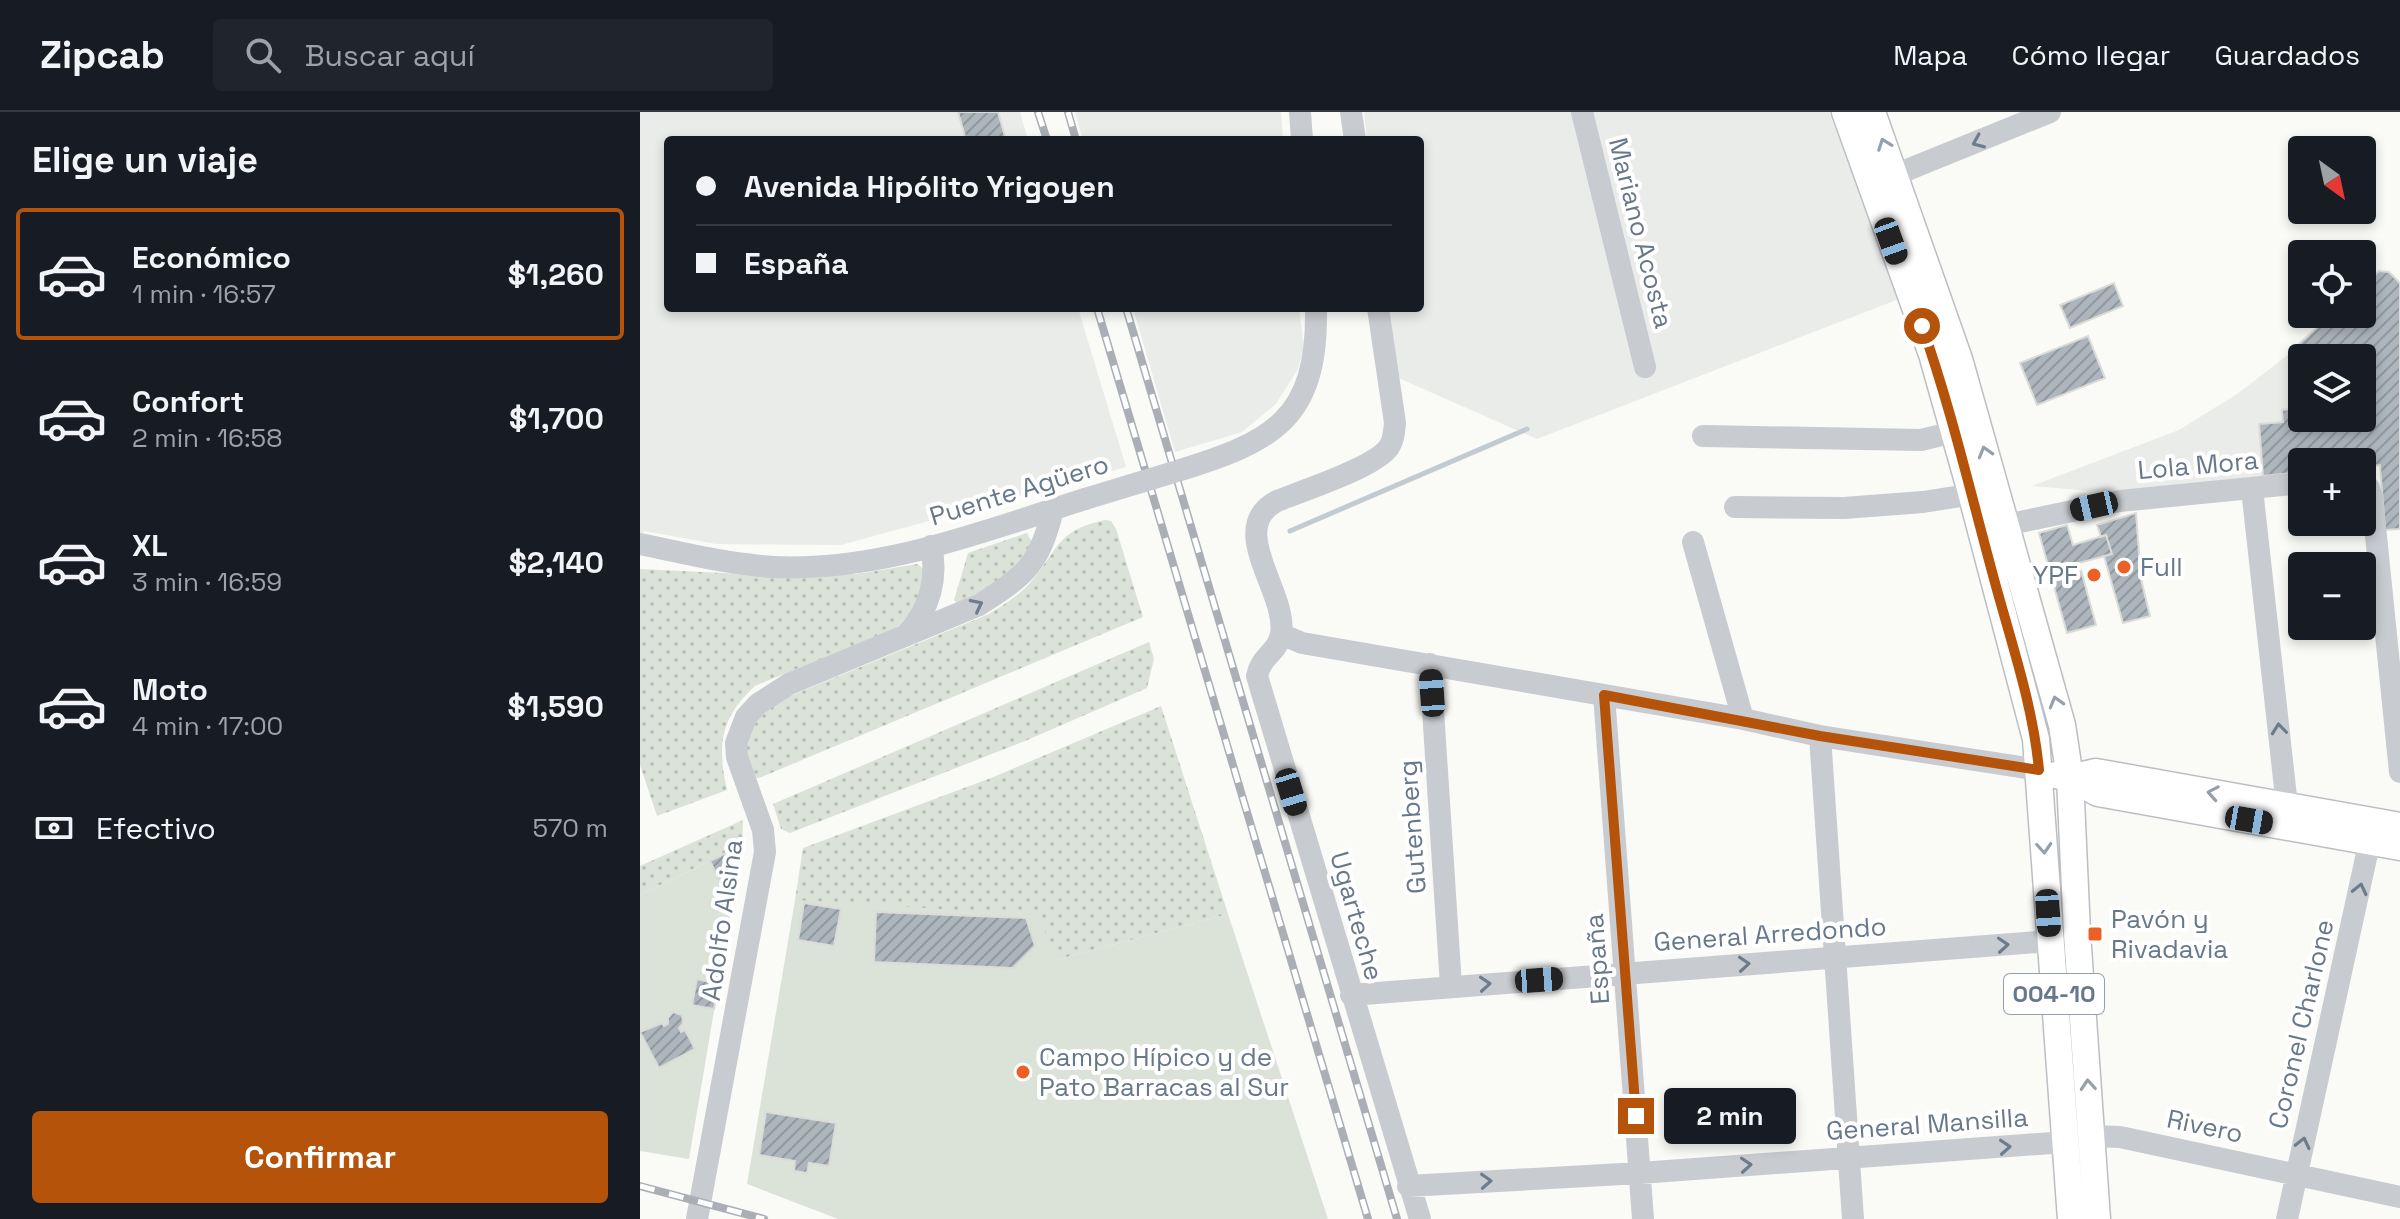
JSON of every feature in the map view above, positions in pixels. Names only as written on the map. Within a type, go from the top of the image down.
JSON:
[{"type":"main road","name":"004-10","points":[[1845,112],[1883,180],[1952,337],[2032,721],[2039,770],[2071,1219]]},
{"type":"main road","name":"004-10","points":[[1872,112],[1883,180],[1954,432],[1983,493],[2006,525],[2062,725],[2070,778],[2077,933],[2097,1219]]},
{"type":"main road","points":[[2039,770],[2070,778],[2098,793],[2381,830]]},
{"type":"main road","points":[[2070,778],[2096,772],[2287,806],[2381,830],[2400,847]]},
{"type":"street","points":[[1300,112],[1302,136]]},
{"type":"street","points":[[1351,112],[1354,136]]},
{"type":"street","name":"Mariano Acosta","points":[[1582,112],[1645,367]]},
{"type":"street","points":[[1883,180],[2050,112]]},
{"type":"street","name":"Puente Agüero","points":[[640,544],[726,562],[774,567],[877,561],[1229,455],[1258,442],[1276,428],[1307,384],[1316,334],[1316,312]]},
{"type":"street","points":[[1379,312],[1395,423],[1389,447],[1374,460],[1265,507],[1255,527],[1281,634],[1302,643],[1743,719],[1820,736],[2039,770]]},
{"type":"street","points":[[1703,436],[1921,440],[1954,432]]},
{"type":"street","name":"Lola Mora","points":[[2006,525],[2120,501],[2288,485]]},
{"type":"street","points":[[2252,489],[2287,806]]},
{"type":"street","points":[[1735,507],[1844,508],[1923,502],[1983,493]]},
{"type":"street","name":"Adolfo Alsina","points":[[697,1219],[765,852],[763,830],[737,757],[739,730],[758,704],[789,684],[979,605],[1005,589],[1027,571],[1046,539],[1053,509]]},
{"type":"street","points":[[2376,536],[2400,772]]},
{"type":"street","points":[[1693,542],[1743,719]]},
{"type":"street","points":[[905,635],[916,624],[929,598],[935,560],[931,546]]},
{"type":"street","name":"Ugarteche","points":[[1281,634],[1277,646],[1260,663],[1257,676],[1420,1219]]},
{"type":"street","name":"Gutenberg","points":[[1430,664],[1451,986]]},
{"type":"street","name":"España","points":[[1604,695],[1643,1219]]},
{"type":"street","points":[[1820,736],[1853,1219]]},
{"type":"street","name":"Coronel Charlone","points":[[2287,1219],[2381,830]]},
{"type":"street","name":"General Arredondo","points":[[1351,995],[2050,941]]},
{"type":"street","name":"Rivero","points":[[2092,1136],[2120,1137],[2400,1197]]},
{"type":"street","name":"General Mansilla","points":[[1408,1186],[1640,1173],[2066,1142]]},
{"type":"shaded area","points":[[640,112],[1020,112],[1027,136],[664,136],[664,312],[1079,312],[1126,467],[841,545],[716,544],[644,531],[640,539]]},
{"type":"shaded area","points":[[1075,112],[1281,112],[1283,136],[1082,136]]},
{"type":"shaded area","points":[[1364,112],[1829,112],[1899,299],[1537,439],[1394,376],[1387,312],[1424,312],[1424,136],[1367,136]]},
{"type":"shaded area","points":[[2389,272],[2400,283],[2400,529],[2385,530],[2376,448],[2288,448],[2288,473],[2103,492],[2032,486],[2179,430],[2237,394],[2288,354],[2288,432],[2376,432],[2376,344],[2299,344],[2317,328],[2376,328],[2376,274]]},
{"type":"shaded area","points":[[1134,312],[1300,312],[1304,346],[1298,369],[1276,404],[1242,432],[1175,452]]},
{"type":"shaded area","points":[[1105,520],[1111,521],[1116,529],[1143,617],[759,778],[751,777],[745,752],[749,733],[753,725],[778,701],[989,614],[1025,588],[1067,536]]},
{"type":"shaded area","points":[[1027,533],[1032,542],[1008,572],[980,592],[957,603],[954,600],[968,553]]},
{"type":"shaded area","points":[[917,564],[924,569],[925,575],[914,609],[896,628],[755,686],[734,710],[724,734],[722,760],[727,790],[657,816],[640,765],[640,569],[764,575],[857,574]]},
{"type":"shaded area","points":[[1149,642],[1154,659],[1147,688],[1025,741],[790,833],[781,829],[773,804]]},
{"type":"shaded area","points":[[1161,706],[1228,914],[1056,960],[795,900],[803,848],[991,778]]},
{"type":"shaded area","points":[[743,820],[742,845],[640,895],[640,866]]},
{"type":"shaded area","points":[[742,845],[689,1159],[640,1151],[640,895]]},
{"type":"shaded area","name":"Campo Hípico y de Pato Barracas al Sur","points":[[795,900],[1039,915],[1056,960],[1228,914],[1328,1219],[838,1219],[747,1184]]},
{"type":"building","points":[[958,112],[998,112],[1005,136],[965,136]]},
{"type":"building","points":[[2389,272],[2400,283],[2400,529],[2385,530],[2376,448],[2288,448],[2288,473],[2263,476],[2259,424],[2283,422],[2282,410],[2288,409],[2288,432],[2376,432],[2376,344],[2299,344],[2317,328],[2376,328],[2376,274]]},
{"type":"building","points":[[2114,283],[2123,306],[2070,328],[2060,305]]},
{"type":"building","points":[[2088,336],[2105,378],[2037,405],[2020,363]]},
{"type":"building","name":"Full","points":[[2136,513],[2141,579],[2150,616],[2123,623],[2104,556],[2112,554],[2106,535],[2101,537],[2097,525]]},
{"type":"building","points":[[2067,525],[2073,545],[2106,535],[2112,554],[2079,563],[2096,625],[2067,633],[2039,533]]},
{"type":"building","points":[[742,845],[735,891],[724,890],[710,861]]},
{"type":"building","points":[[804,903],[841,909],[834,946],[798,940]]},
{"type":"building","points":[[876,912],[1026,918],[1035,946],[1013,968],[874,962]]},
{"type":"building","points":[[711,971],[721,973],[714,1009],[692,1005],[697,979],[709,982]]},
{"type":"building","points":[[673,1012],[682,1015],[683,1023],[679,1028],[681,1032],[685,1030],[695,1049],[659,1068],[640,1032],[662,1023],[664,1026],[668,1024]]},
{"type":"building","points":[[766,1112],[836,1123],[829,1166],[809,1163],[807,1173],[794,1171],[795,1161],[759,1155]]},
{"type":"waterway","points":[[1290,531],[1527,429]]},
{"type":"railway","points":[[1038,112],[1046,136]]},
{"type":"railway","points":[[1068,112],[1075,136]]},
{"type":"railway","points":[[1098,312],[1368,1219]]},
{"type":"railway","points":[[1127,312],[1397,1219]]},
{"type":"railway","points":[[640,1186],[764,1219]]},
{"type":"place","name":"Full","points":[[2124,567]]},
{"type":"place","name":"YPF","points":[[2094,575]]},
{"type":"place","name":"Pavón y Rivadavia","points":[[2095,934]]},
{"type":"place","name":"Campo Hípico y de Pato Barracas al Sur","points":[[1023,1072]]},
{"type":"route","points":[[1636,1116],[1604,695],[1820,736],[2039,770],[2036,739],[2019,671],[1922,326]]}]
